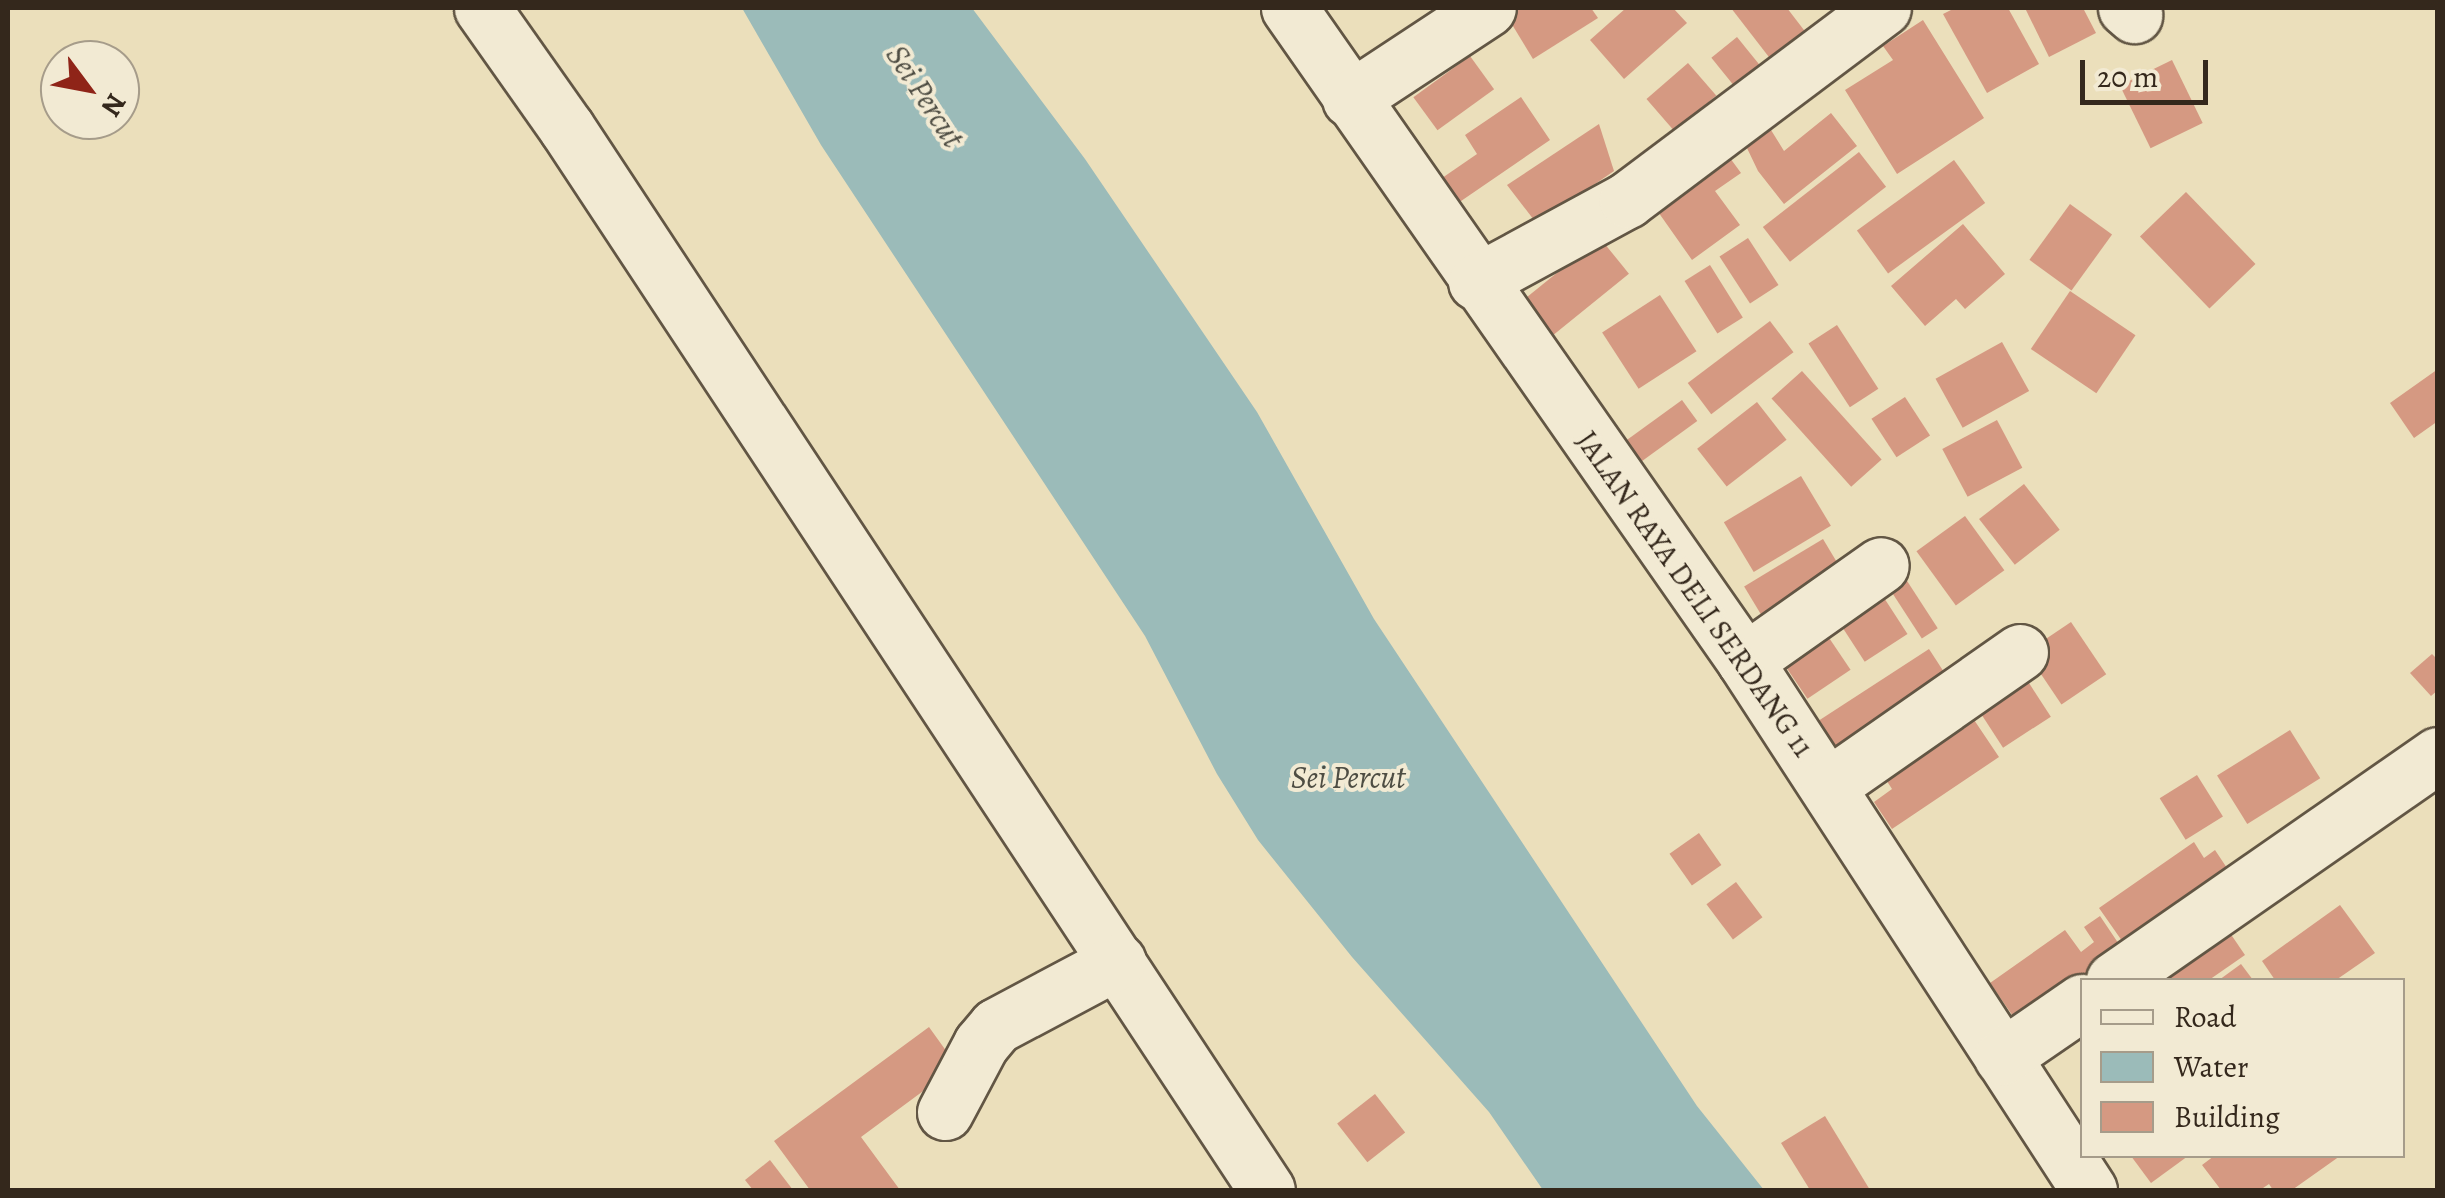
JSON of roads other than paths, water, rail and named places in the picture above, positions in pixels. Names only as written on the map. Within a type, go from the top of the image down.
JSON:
[{"type":"street","points":[[482,8],[1118,960],[1267,1190]]},
{"type":"street","name":"JALAN RAYA DELI SERDANG 11","points":[[1288,8],[1476,282],[1745,661],[2089,1190]]},
{"type":"street","points":[[1350,99],[1488,8]]},
{"type":"street","points":[[1476,282],[1627,200],[1884,8]]},
{"type":"street","points":[[1745,661],[1880,565]]},
{"type":"street","points":[[1828,786],[2020,652]]},
{"type":"street","points":[[2117,978],[2438,755]]},
{"type":"street","points":[[944,1112],[981,1044],[996,1026],[1118,960]]},
{"type":"street","points":[[2002,1057],[2080,1003]]},
{"type":"water","name":"Sei Percut","points":[[742,8],[972,8],[1085,159],[1257,412],[1374,619],[1697,1106],[1764,1190],[1543,1190],[1489,1112],[1352,957],[1258,840],[1217,774],[1145,636],[821,145]]}]
